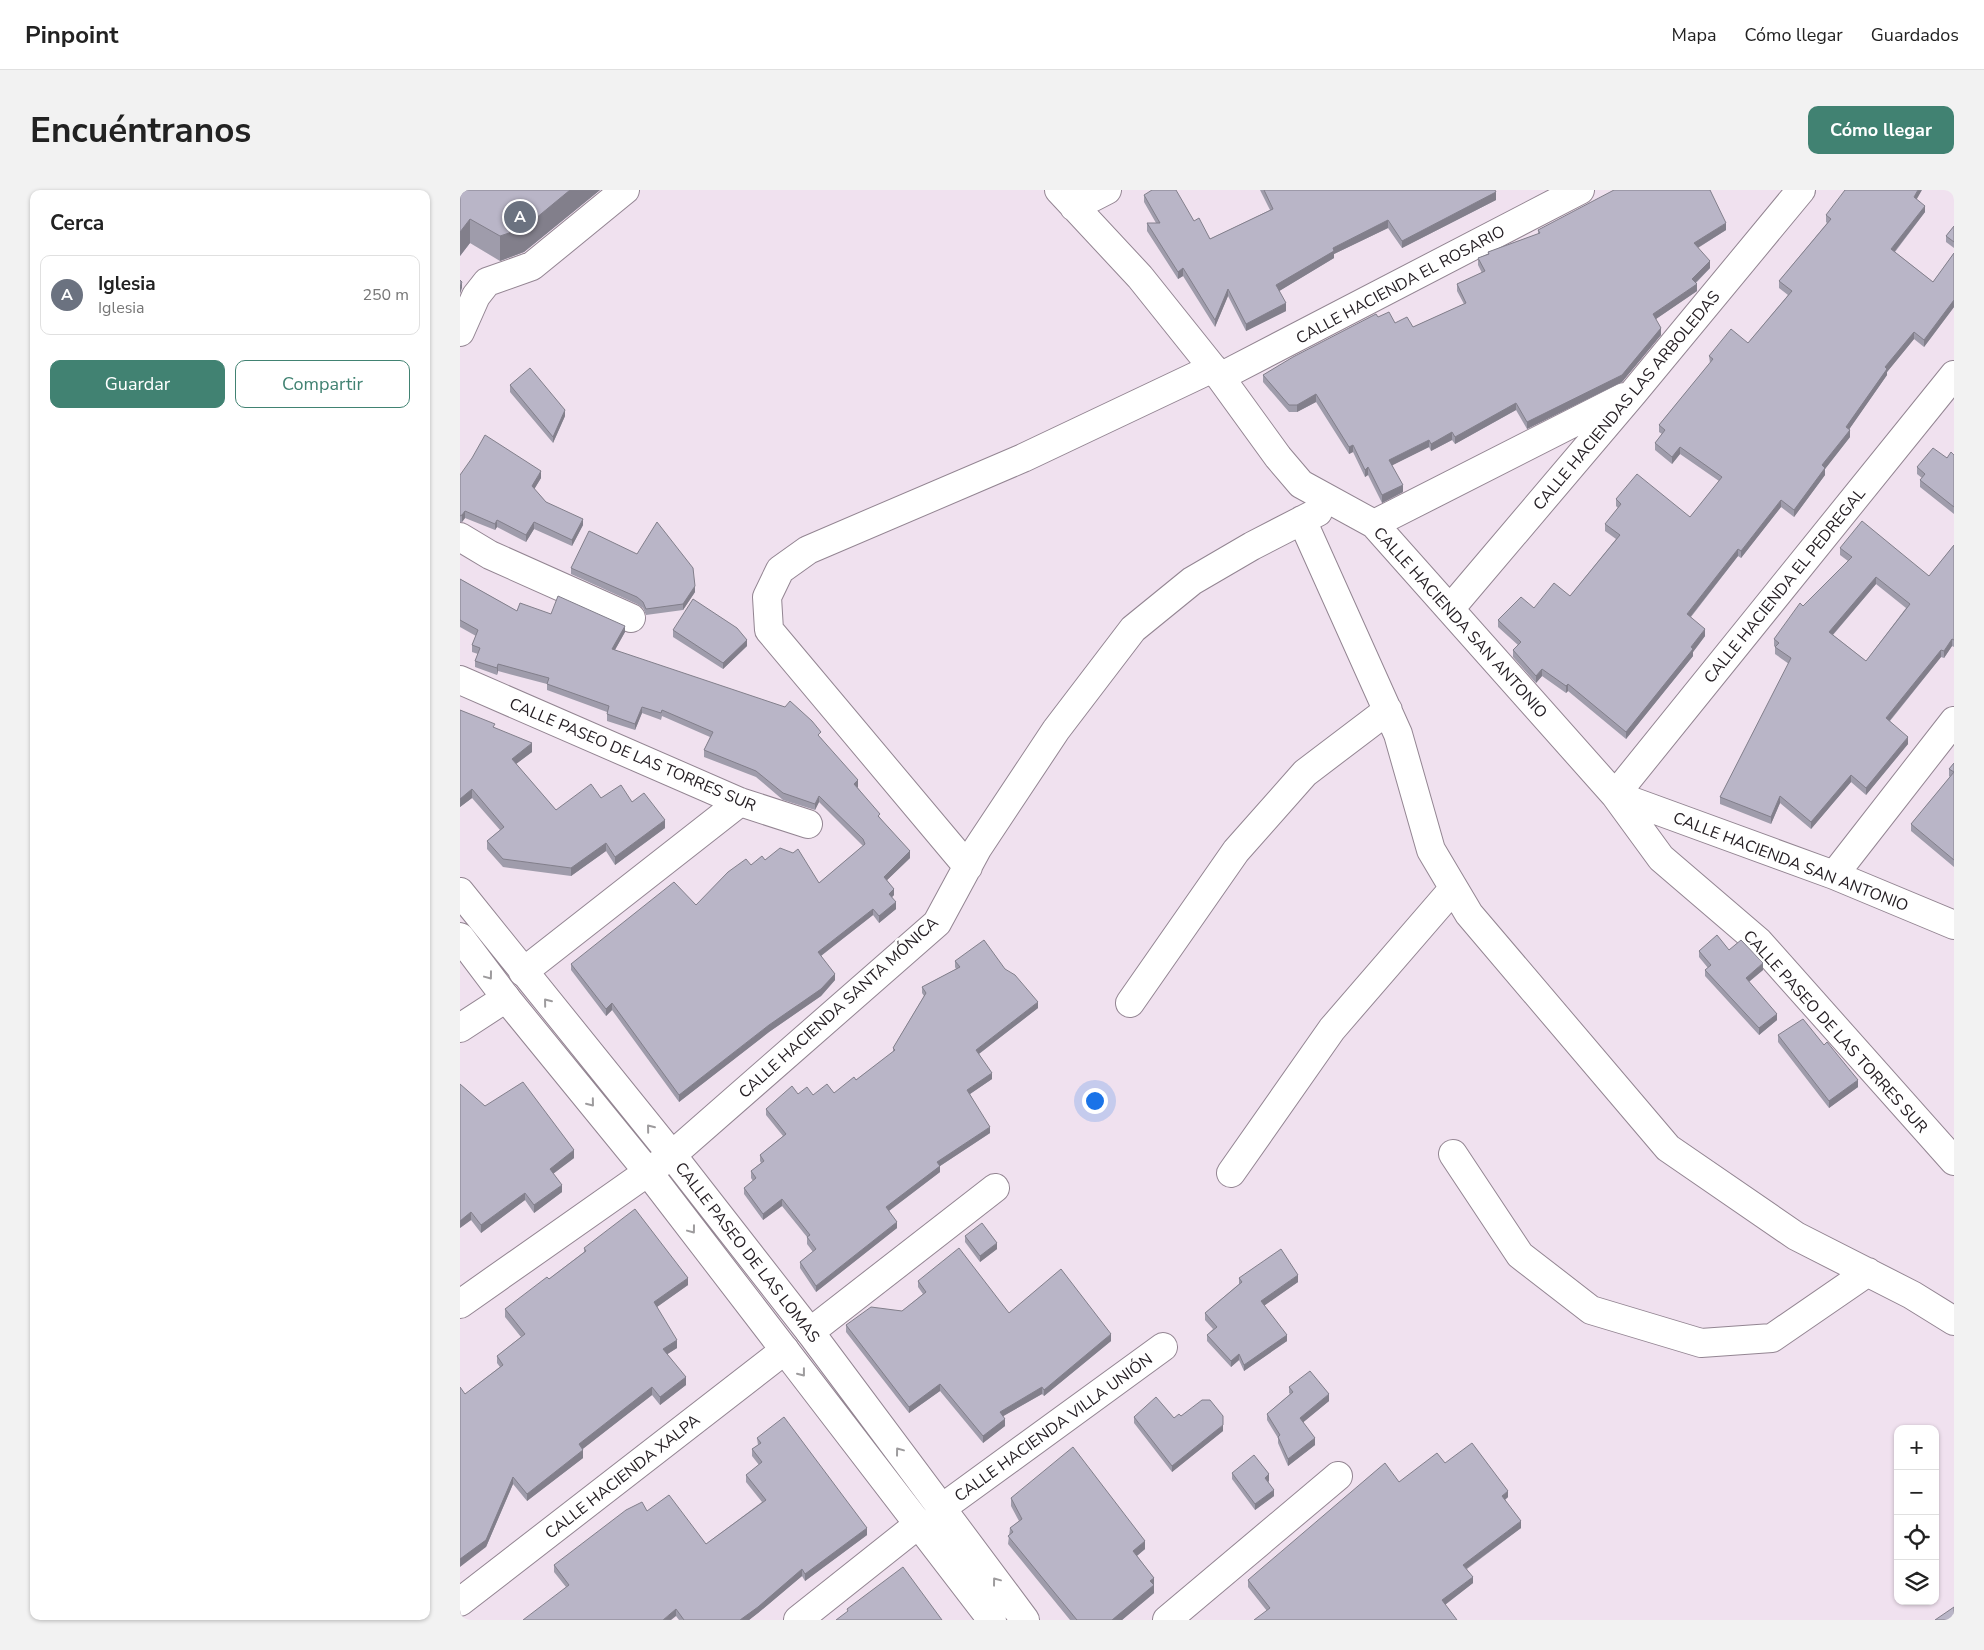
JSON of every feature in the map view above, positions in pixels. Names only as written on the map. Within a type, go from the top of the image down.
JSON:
[{"type":"street","points":[[460,332],[476,296],[487,282],[532,266],[625,190]]},
{"type":"street","points":[[1066,198],[1107,190]]},
{"type":"street","name":"CALLE HACIENDA EL ROSARIO","points":[[968,867],[769,630],[767,597],[780,570],[808,550],[1217,373],[1580,190]]},
{"type":"street","name":"CALLE HACIENDAS LAS ARBOLEDAS","points":[[1450,608],[1634,392],[1801,190]]},
{"type":"street","name":"CALLE HACIENDA SAN ANTONIO","points":[[1066,198],[1140,277],[1217,373],[1278,458],[1301,484],[1374,524],[1615,795],[1834,875],[1954,925]]},
{"type":"street","name":"CALLE HACIENDA EL PEDREGAL","points":[[1615,795],[1954,375]]},
{"type":"street","points":[[1374,524],[1634,392]]},
{"type":"street","name":"CALLE HACIENDA SANTA MÓNICA","points":[[460,1304],[672,1155],[937,923],[977,849],[1056,730],[1133,629],[1192,581],[1252,546],[1335,502]]},
{"type":"street","points":[[1302,520],[1398,734],[1431,850],[1469,914],[1668,1148],[1796,1236],[1912,1295],[1954,1321]]},
{"type":"street","points":[[460,537],[490,556],[631,618]]},
{"type":"street","name":"CALLE PASEO DE LAS TORRES SUR","points":[[460,680],[740,802],[808,824]]},
{"type":"street","points":[[1130,1003],[1236,851],[1305,773],[1388,710]]},
{"type":"street","points":[[1834,875],[1954,721]]},
{"type":"street","name":"CALLE PASEO DE LAS TORRES SUR","points":[[1615,795],[1661,858],[1759,942],[1954,1161]]},
{"type":"street","points":[[523,972],[740,802]]},
{"type":"street","points":[[1231,1173],[1332,1030],[1453,889]]},
{"type":"street","name":"CALLE PASEO DE LAS LOMAS","points":[[460,892],[672,1155],[810,1332],[1026,1620]]},
{"type":"street","name":"CALLE PASEO DE LAS LOMAS","points":[[460,937],[506,998],[648,1172],[920,1523],[992,1620]]},
{"type":"street","points":[[460,1028],[506,998]]},
{"type":"street","points":[[1453,1154],[1520,1255],[1591,1310],[1701,1343],[1772,1338],[1868,1272]]},
{"type":"street","points":[[810,1332],[996,1188]]},
{"type":"street","name":"CALLE HACIENDA VILLA UNIÓN","points":[[942,1508],[1163,1347]]},
{"type":"street","name":"CALLE HACIENDA XALPA","points":[[460,1602],[785,1350]]},
{"type":"street","points":[[1166,1620],[1338,1476]]},
{"type":"street","points":[[798,1620],[920,1523]]},
{"type":"building","points":[[460,190],[570,190],[524,228],[500,236],[470,219],[460,232]]},
{"type":"building","points":[[1152,190],[1176,190],[1194,221],[1199,218],[1210,239],[1273,209],[1264,190],[1495,190],[1496,192],[1402,241],[1388,220],[1333,248],[1334,251],[1276,285],[1286,303],[1246,324],[1228,289],[1215,320],[1183,268],[1178,272],[1147,223],[1160,223],[1144,195]]},
{"type":"building","points":[[1614,190],[1710,190],[1726,223],[1694,243],[1710,261],[1692,279],[1697,284],[1653,314],[1661,328],[1622,375],[1527,422],[1516,403],[1455,437],[1452,432],[1431,444],[1429,440],[1389,460],[1403,485],[1382,495],[1368,467],[1365,470],[1353,445],[1349,447],[1316,394],[1297,405],[1289,405],[1263,375],[1293,357],[1376,314],[1378,317],[1389,312],[1395,323],[1407,317],[1413,327],[1466,303],[1457,284],[1485,271],[1478,258],[1489,254],[1488,252],[1540,233],[1538,230]]},
{"type":"building","points":[[1845,190],[1918,190],[1914,197],[1925,206],[1891,249],[1933,282],[1954,253],[1954,300],[1924,340],[1914,332],[1885,367],[1887,369],[1846,427],[1850,430],[1822,465],[1825,468],[1794,510],[1781,500],[1741,551],[1738,549],[1687,614],[1705,629],[1691,647],[1693,649],[1626,732],[1568,684],[1566,686],[1542,669],[1536,676],[1513,650],[1521,642],[1498,620],[1521,597],[1534,608],[1554,583],[1570,596],[1620,535],[1605,524],[1621,504],[1616,499],[1637,474],[1690,517],[1722,477],[1680,447],[1672,457],[1655,443],[1665,430],[1659,425],[1713,359],[1709,356],[1731,329],[1748,343],[1792,291],[1779,281],[1831,219],[1826,215]]},
{"type":"building","points":[[1954,226],[1954,242],[1946,236]]},
{"type":"building","points":[[530,368],[565,410],[553,437],[510,385]]},
{"type":"building","points":[[485,435],[541,471],[532,486],[546,502],[583,519],[572,540],[534,522],[526,535],[497,520],[495,524],[465,511],[460,516],[460,475]]},
{"type":"building","points":[[1933,448],[1947,458],[1951,452],[1954,455],[1954,507],[1920,480],[1925,474],[1917,467]]},
{"type":"building","points":[[1862,521],[1929,576],[1954,545],[1954,640],[1952,639],[1944,651],[1941,650],[1886,718],[1908,737],[1866,788],[1851,775],[1811,822],[1780,796],[1771,817],[1720,797],[1791,658],[1775,647],[1779,643],[1774,639],[1800,603],[1803,606],[1852,557],[1840,548]],"holes":[[[1876,577],[1910,604],[1866,661],[1829,632]]]},
{"type":"building","points":[[657,522],[693,568],[695,586],[683,604],[646,609],[643,602],[637,597],[571,568],[589,531],[637,554]]},
{"type":"building","points":[[460,579],[517,611],[520,603],[551,614],[558,596],[625,626],[612,649],[785,707],[790,701],[821,732],[818,735],[858,780],[854,784],[880,814],[878,816],[910,851],[884,877],[894,889],[889,894],[896,902],[879,916],[873,909],[818,952],[835,974],[821,989],[769,1025],[679,1095],[612,1003],[606,1009],[571,964],[674,882],[696,905],[728,872],[746,859],[751,865],[762,856],[765,860],[780,848],[793,853],[798,849],[819,883],[865,844],[863,839],[819,796],[815,804],[783,793],[756,771],[704,750],[713,732],[662,710],[661,713],[642,707],[635,724],[607,714],[609,706],[547,684],[549,678],[498,664],[497,668],[475,661],[480,648],[472,645],[478,630],[460,620]]},
{"type":"building","points":[[693,599],[737,628],[747,640],[723,663],[673,630]]},
{"type":"building","points":[[460,710],[495,724],[493,727],[532,743],[512,759],[556,810],[591,784],[601,798],[621,785],[632,802],[644,793],[665,820],[615,857],[606,843],[571,868],[503,859],[487,841],[504,827],[472,789],[460,799]]},
{"type":"building","points":[[1954,763],[1954,772],[1949,769]]},
{"type":"building","points":[[1954,772],[1954,860],[1911,824]]},
{"type":"building","points":[[1717,935],[1729,950],[1741,940],[1763,963],[1746,978],[1777,1014],[1759,1028],[1705,970],[1711,965],[1699,951]]},
{"type":"building","points":[[984,940],[1005,969],[1015,975],[1038,1002],[976,1050],[992,1073],[967,1090],[990,1127],[937,1162],[940,1166],[886,1207],[897,1222],[816,1286],[800,1262],[816,1249],[807,1237],[810,1235],[782,1199],[763,1214],[744,1188],[756,1178],[751,1171],[764,1161],[760,1155],[786,1134],[766,1109],[792,1086],[798,1094],[807,1087],[813,1095],[827,1084],[834,1093],[854,1077],[856,1080],[895,1050],[893,1048],[926,993],[922,987],[960,967],[955,961]]},
{"type":"building","points":[[1803,1019],[1824,1045],[1827,1042],[1858,1080],[1829,1101],[1778,1035]]},
{"type":"building","points":[[523,1082],[574,1150],[550,1169],[562,1185],[534,1205],[525,1193],[481,1225],[471,1212],[460,1221],[460,1084],[485,1106]]},
{"type":"building","points":[[635,1209],[688,1278],[654,1302],[677,1340],[663,1349],[686,1377],[660,1397],[652,1387],[579,1444],[583,1450],[527,1494],[513,1477],[486,1540],[460,1559],[460,1387],[465,1394],[503,1365],[497,1356],[525,1334],[505,1309],[547,1277],[549,1279],[586,1251],[584,1248]]},
{"type":"building","points":[[982,1223],[997,1243],[980,1256],[965,1236]]},
{"type":"building","points":[[959,1248],[1009,1313],[1061,1269],[1111,1334],[1044,1390],[1042,1387],[1000,1412],[1005,1419],[983,1436],[940,1384],[909,1407],[846,1325],[871,1307],[902,1311],[926,1292],[918,1281]]},
{"type":"building","points":[[1281,1249],[1298,1275],[1261,1301],[1287,1335],[1244,1365],[1239,1354],[1231,1361],[1207,1335],[1217,1327],[1205,1313],[1242,1282],[1239,1278]]},
{"type":"building","points":[[1310,1371],[1329,1394],[1300,1418],[1315,1438],[1288,1459],[1278,1437],[1280,1435],[1267,1414],[1293,1392],[1289,1387]]},
{"type":"building","points":[[1156,1397],[1174,1418],[1179,1414],[1181,1416],[1202,1400],[1210,1400],[1223,1416],[1223,1425],[1172,1466],[1134,1417]]},
{"type":"building","points":[[784,1417],[867,1528],[805,1574],[802,1569],[740,1620],[684,1620],[676,1609],[663,1620],[523,1620],[569,1585],[554,1565],[626,1510],[642,1502],[647,1511],[669,1495],[706,1544],[766,1500],[746,1475],[762,1462],[752,1449],[761,1443],[757,1438]]},
{"type":"building","points":[[1472,1443],[1508,1491],[1502,1496],[1521,1521],[1463,1565],[1473,1577],[1442,1600],[1457,1620],[1254,1620],[1270,1608],[1248,1580],[1385,1463],[1399,1482],[1437,1453],[1445,1463]]},
{"type":"building","points":[[1073,1447],[1145,1541],[1133,1551],[1154,1578],[1150,1581],[1154,1585],[1112,1620],[1077,1620],[1008,1536],[1013,1532],[1010,1528],[1022,1519],[1011,1498]]},
{"type":"building","points":[[1254,1455],[1269,1474],[1265,1478],[1274,1490],[1255,1504],[1232,1473]]},
{"type":"building","points":[[903,1567],[942,1620],[836,1620],[848,1611],[847,1609]]},
{"type":"building","points":[[1954,1607],[1954,1620],[1935,1620]]},
{"type":"place","name":"Iglesia","points":[[520,217]]}]
